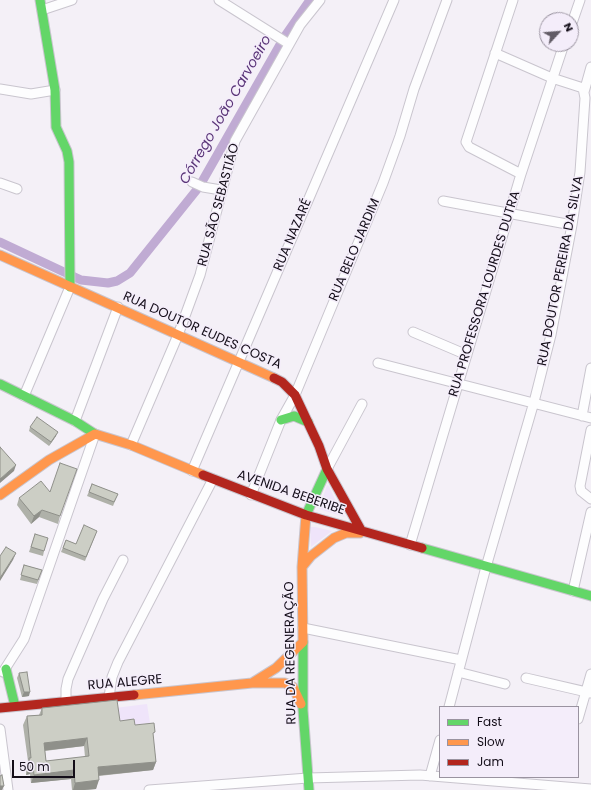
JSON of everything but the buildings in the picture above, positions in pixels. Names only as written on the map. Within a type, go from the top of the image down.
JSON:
[{"type":"main road","points":[[40,0],[55,90],[56,126],[67,151],[69,162],[70,284]]},
{"type":"main road","name":"RUA DOUTOR EUDES COSTA","points":[[0,255],[70,284],[282,382],[295,395],[308,422],[327,470],[364,531]]},
{"type":"main road","name":"AVENIDA BEBERIBE","points":[[0,384],[76,421],[96,434],[131,446],[251,495],[306,515],[486,567],[591,595]]},
{"type":"main road","points":[[281,420],[294,416],[308,422]]},
{"type":"main road","points":[[0,495],[49,460],[96,434]]},
{"type":"main road","points":[[306,515],[327,470]]},
{"type":"main road","name":"RUA DA REGENERAÇÃO","points":[[306,515],[302,567],[302,628],[304,710],[309,790]]},
{"type":"main road","points":[[302,567],[311,556],[334,538],[346,533],[364,531]]},
{"type":"main road","name":"RUA ALEGRE","points":[[252,683],[276,668],[303,642]]},
{"type":"main road","points":[[3,672],[16,706]]},
{"type":"main road","name":"RUA ALEGRE","points":[[0,708],[252,683],[278,682],[289,685],[296,692],[304,710]]},
{"type":"street","points":[[42,10],[72,0]]},
{"type":"street","points":[[219,0],[284,41]]},
{"type":"street","name":"RUA NAZARÉ","points":[[192,471],[394,0]]},
{"type":"street","name":"RUA BELO JARDIM","points":[[251,495],[281,420],[295,395],[383,183],[400,136],[414,89],[447,0]]},
{"type":"street","points":[[513,0],[467,137],[467,145],[521,174]]},
{"type":"street","points":[[576,12],[580,0]]},
{"type":"street","name":"RUA SÃO SEBASTIÃO","points":[[131,446],[178,335],[200,275],[235,141],[259,96],[284,41],[300,25],[315,1]]},
{"type":"street","name":"RUA PROFESSORA LOURDES DUTRA","points":[[410,545],[521,174],[561,52]]},
{"type":"street","points":[[495,53],[552,78],[584,90]]},
{"type":"street","name":"RUA DOUTOR PEREIRA DA SILVA","points":[[449,706],[486,567],[534,402],[551,335],[572,225],[587,126],[584,90],[591,67]]},
{"type":"street","points":[[0,89],[31,94],[55,90]]},
{"type":"street","points":[[192,182],[203,187],[222,190]]},
{"type":"street","points":[[0,184],[17,189]]},
{"type":"street","points":[[443,201],[572,225]]},
{"type":"street","points":[[24,396],[70,284]]},
{"type":"street","points":[[76,421],[118,307]]},
{"type":"street","points":[[413,332],[467,355]]},
{"type":"street","points":[[378,363],[534,402],[586,417],[591,368]]},
{"type":"street","points":[[327,470],[362,404]]},
{"type":"street","points":[[591,430],[580,486],[581,492],[591,499]]},
{"type":"street","points":[[3,672],[24,639],[96,434]]},
{"type":"street","points":[[109,698],[112,677],[118,662],[213,479]]},
{"type":"street","points":[[573,591],[591,512]]},
{"type":"street","points":[[66,701],[68,678],[103,599],[123,560]]},
{"type":"street","points":[[302,628],[461,660]]},
{"type":"street","points":[[458,672],[505,684]]},
{"type":"street","points":[[579,717],[589,692],[591,674]]},
{"type":"street","points":[[526,678],[589,692]]},
{"type":"street","points":[[0,729],[8,790]]},
{"type":"street","points":[[430,776],[439,744]]},
{"type":"street","points":[[149,790],[308,778],[439,777]]},
{"type":"street","points":[[451,778],[556,788],[591,789]]},
{"type":"street","points":[[556,788],[560,778]]},
{"type":"shaded area","points":[[327,485],[329,486],[345,517],[319,509]]},
{"type":"shaded area","points":[[310,527],[315,527],[332,531],[311,547]]},
{"type":"shaded area","points":[[147,704],[150,723],[117,727],[115,708]]},
{"type":"waterway","name":"Córrego João Carvoeiro","points":[[0,242],[81,280],[108,283],[117,281],[130,273],[199,187],[285,36],[310,0]]},
{"type":"traffic: fast","points":[[40,0],[55,90],[56,127],[67,151],[69,162],[70,287]]},
{"type":"traffic: fast","points":[[0,384],[75,421],[95,434]]},
{"type":"traffic: fast","points":[[281,420],[294,416],[308,422]]},
{"type":"traffic: fast","points":[[306,515],[327,469]]},
{"type":"traffic: fast","points":[[422,548],[591,596]]},
{"type":"traffic: fast","points":[[303,642],[303,710],[309,790]]},
{"type":"traffic: fast","points":[[6,669],[15,706]]},
{"type":"traffic: slow","points":[[0,255],[274,378]]},
{"type":"traffic: slow","points":[[0,495],[49,460],[95,434],[131,445],[203,475]]},
{"type":"traffic: slow","points":[[134,695],[252,683],[276,668],[303,642],[302,567],[306,515]]},
{"type":"traffic: slow","points":[[302,567],[311,556],[334,538],[346,533],[360,533]]},
{"type":"traffic: slow","points":[[252,683],[285,683],[293,687],[301,704]]},
{"type":"traffic: jam","points":[[274,378],[282,382],[295,395],[319,446],[327,469],[361,530]]},
{"type":"traffic: jam","points":[[203,475],[306,515],[422,548]]},
{"type":"traffic: jam","points":[[0,708],[134,695]]}]
